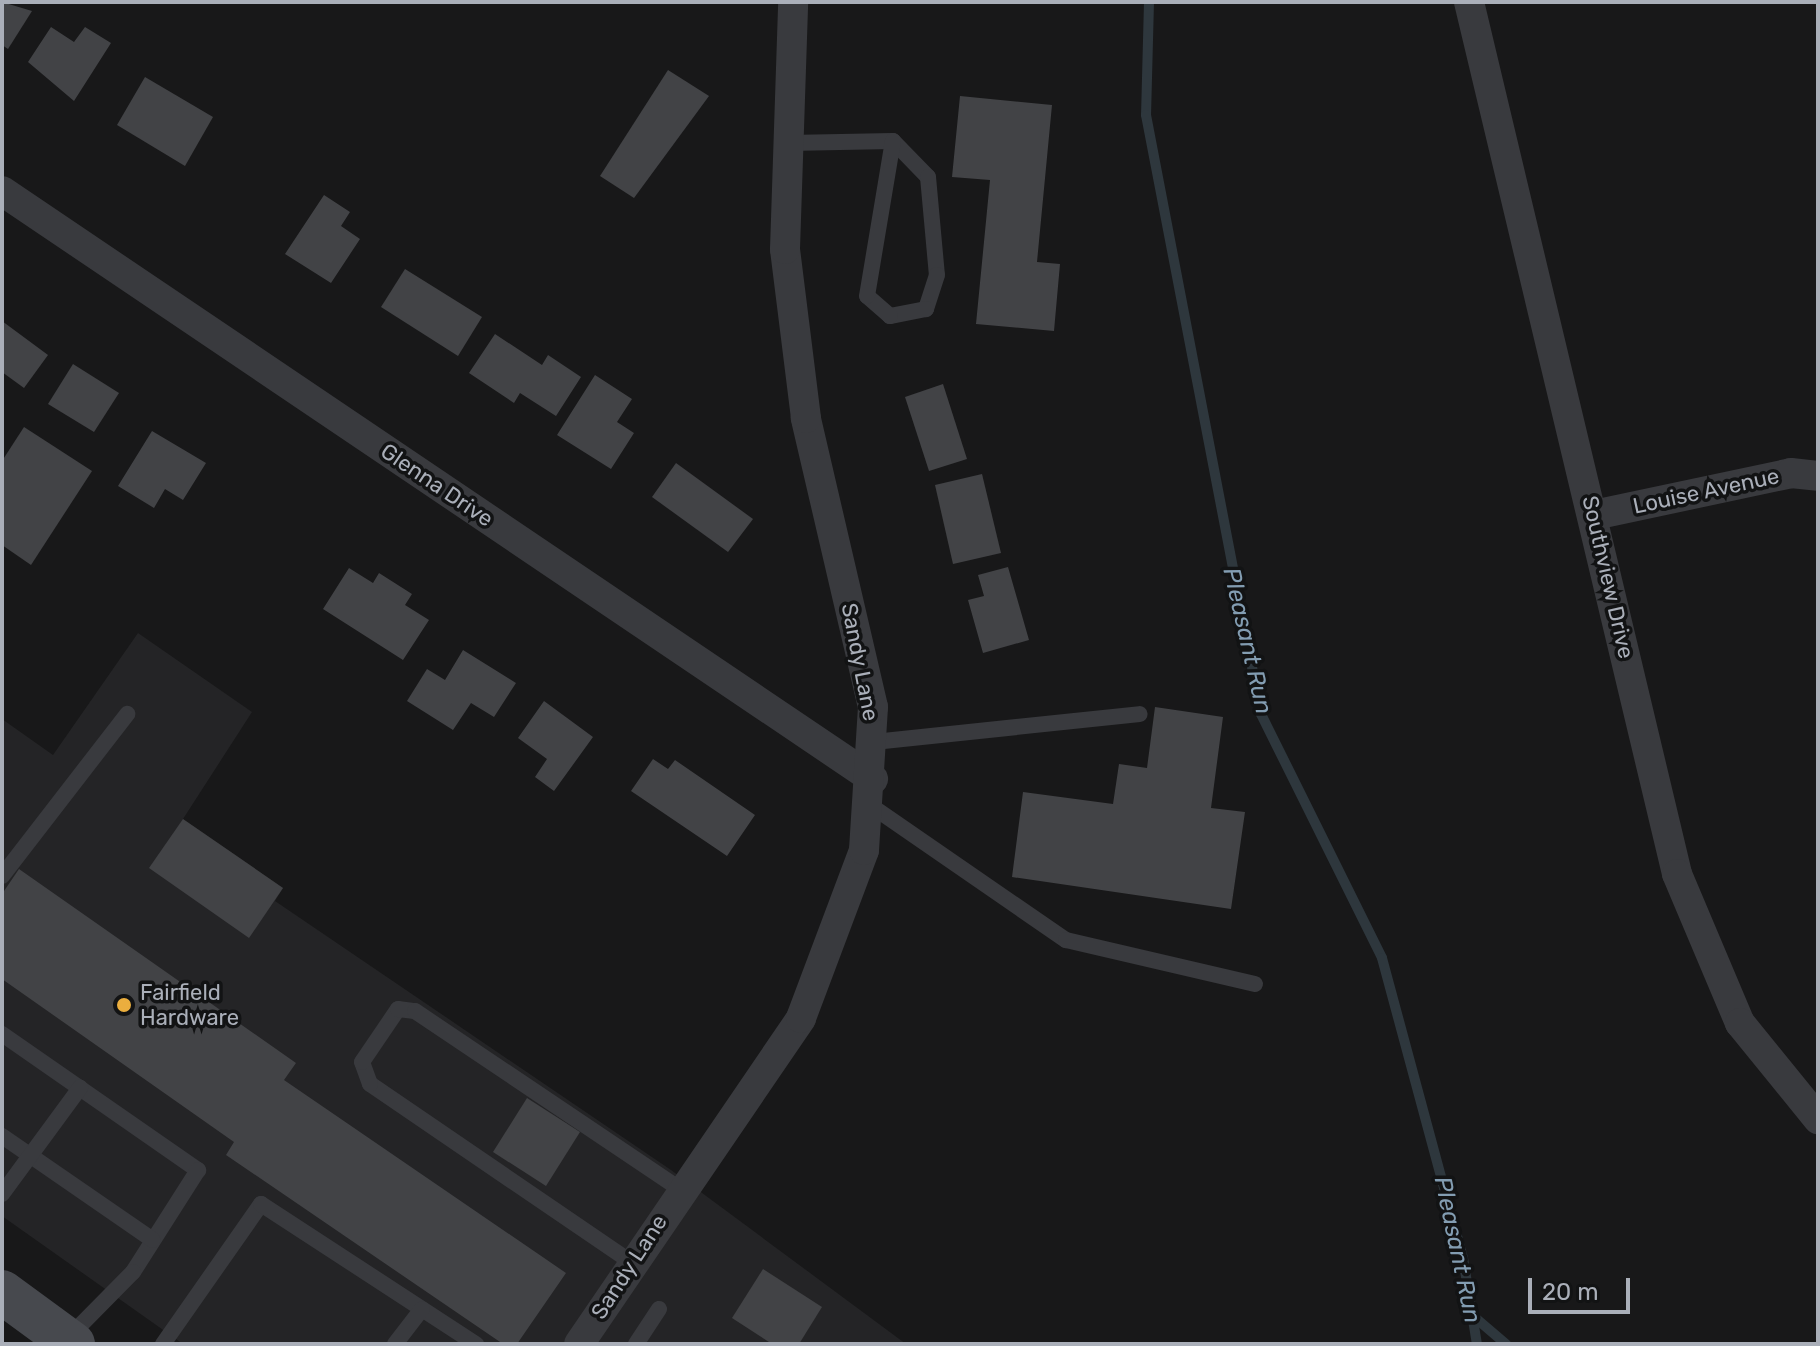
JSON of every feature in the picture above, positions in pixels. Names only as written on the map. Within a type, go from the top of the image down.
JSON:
[{"type":"street","name":"Southview Drive","points":[[1469,2],[1594,515],[1677,874],[1708,960],[1740,1023],[1818,1119]]},
{"type":"street","name":"Sandy Lane","points":[[579,1344],[631,1262],[801,1018],[851,894],[871,792],[874,742],[806,418],[785,249],[789,4]]},
{"type":"street","name":"Glenna Drive","points":[[2,191],[871,792]]},
{"type":"street","name":"Louise Avenue","points":[[1594,515],[1791,473],[1818,476]]},
{"type":"street","points":[[2,1292],[70,1342]]},
{"type":"lane","points":[[788,143],[893,141],[928,177],[937,275],[926,309],[890,316],[867,296],[893,141]]},
{"type":"lane","points":[[2,876],[127,714]]},
{"type":"lane","points":[[874,742],[1140,714]]},
{"type":"lane","points":[[871,792],[1066,940],[1255,984]]},
{"type":"lane","points":[[631,1262],[370,1084],[362,1062],[398,1009],[415,1011],[681,1190]]},
{"type":"lane","points":[[2,1034],[198,1170],[153,1240],[70,1342]]},
{"type":"lane","points":[[2,1194],[80,1088]]},
{"type":"lane","points":[[2,1136],[153,1240]]},
{"type":"lane","points":[[163,1344],[261,1204],[476,1344]]},
{"type":"lane","points":[[395,1344],[422,1309]]},
{"type":"lane","points":[[636,1344],[659,1309]]},
{"type":"shaded area","points":[[138,633],[252,712],[183,819],[283,888],[275,901],[671,1170],[906,1344],[183,1344],[2,1216],[2,719],[53,755]]},
{"type":"building","points":[[2,2],[32,11],[8,49],[2,45]]},
{"type":"building","points":[[51,27],[74,42],[85,27],[111,43],[74,101],[28,62]]},
{"type":"building","points":[[668,70],[709,96],[634,198],[600,176]]},
{"type":"building","points":[[145,77],[213,117],[185,166],[117,125]]},
{"type":"building","points":[[960,96],[1052,105],[1037,262],[1060,264],[1054,331],[976,324],[990,180],[952,177]]},
{"type":"building","points":[[324,195],[350,212],[341,226],[360,239],[331,283],[285,254]]},
{"type":"building","points":[[405,269],[482,317],[458,356],[381,307]]},
{"type":"building","points":[[2,321],[48,355],[24,388],[2,372]]},
{"type":"building","points":[[495,334],[542,365],[548,355],[581,377],[556,416],[520,393],[514,403],[469,373]]},
{"type":"building","points":[[73,364],[119,393],[94,432],[48,404]]},
{"type":"building","points":[[595,375],[632,399],[617,422],[634,433],[611,469],[557,435]]},
{"type":"building","points":[[943,384],[967,459],[929,471],[905,397]]},
{"type":"building","points":[[24,427],[92,471],[31,565],[2,545],[2,461]]},
{"type":"building","points":[[152,431],[206,463],[183,500],[165,489],[154,508],[118,486]]},
{"type":"building","points":[[676,463],[753,519],[728,552],[652,497]]},
{"type":"building","points":[[982,474],[1001,553],[953,564],[935,485]]},
{"type":"building","points":[[1008,567],[1029,640],[983,653],[968,600],[984,596],[978,575]]},
{"type":"building","points":[[349,568],[373,583],[379,573],[412,594],[405,605],[429,620],[403,660],[323,609]]},
{"type":"building","points":[[463,650],[516,683],[494,717],[471,703],[453,730],[407,701],[427,669],[445,680]]},
{"type":"building","points":[[544,701],[593,737],[554,791],[535,777],[547,759],[518,738]]},
{"type":"building","points":[[1155,707],[1223,717],[1211,808],[1245,812],[1231,909],[1012,877],[1023,792],[1113,804],[1119,764],[1147,768]]},
{"type":"building","points":[[653,759],[668,769],[675,760],[755,815],[727,856],[631,791]]},
{"type":"building","points":[[183,819],[283,888],[249,938],[149,868]]},
{"type":"building","points":[[19,869],[296,1063],[284,1080],[566,1273],[517,1344],[503,1344],[226,1155],[234,1142],[2,979],[2,894]]},
{"type":"building","points":[[527,1098],[580,1132],[546,1186],[493,1152]]},
{"type":"building","points":[[763,1269],[822,1307],[799,1344],[772,1344],[732,1318]]},
{"type":"waterway","name":"Pleasant Run","points":[[1149,2],[1146,115],[1261,714],[1382,958],[1463,1258],[1477,1344]]},
{"type":"waterway","points":[[1472,1315],[1506,1344]]},
{"type":"place","name":"Fairfield Hardware","points":[[124,1005]]}]
